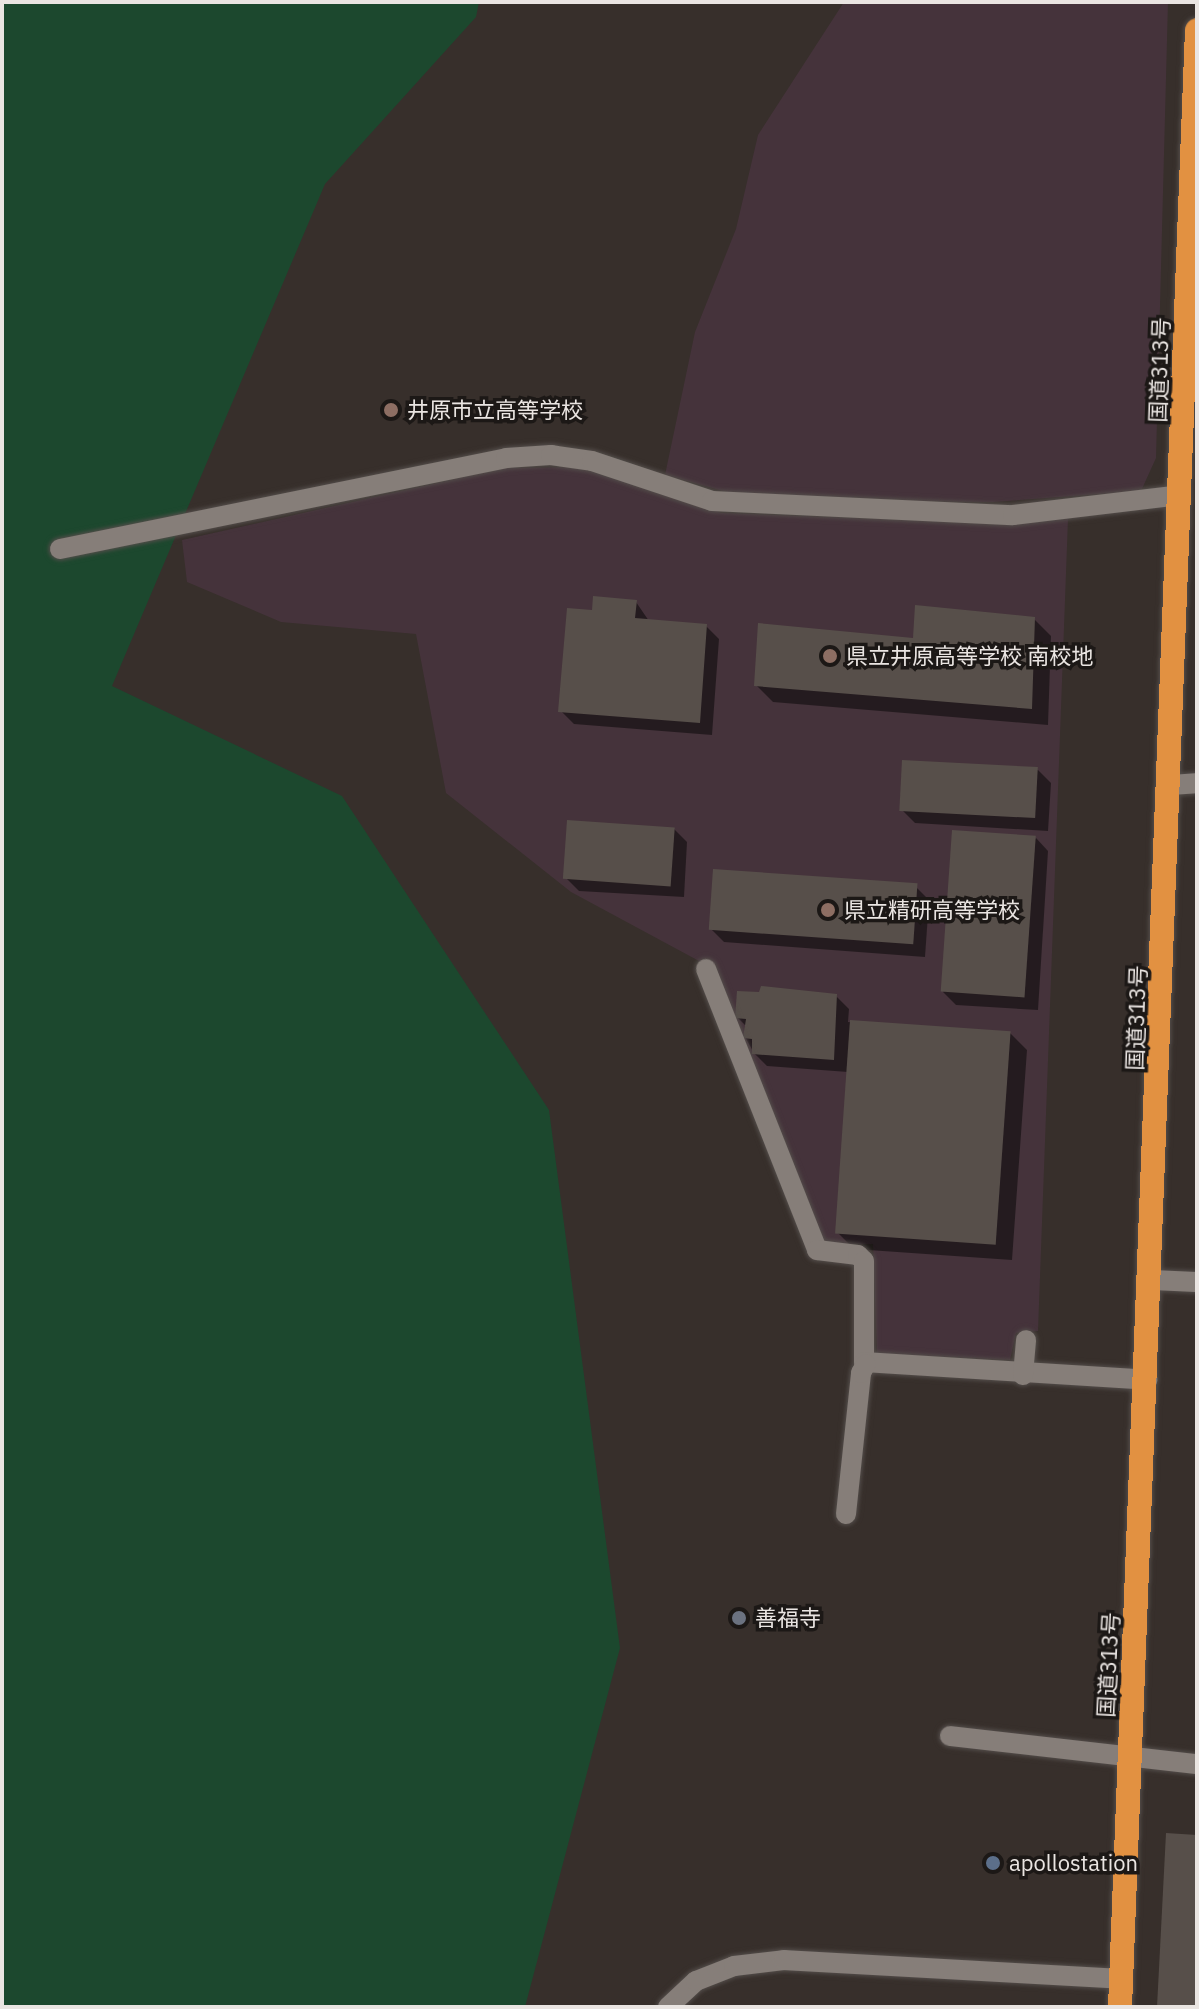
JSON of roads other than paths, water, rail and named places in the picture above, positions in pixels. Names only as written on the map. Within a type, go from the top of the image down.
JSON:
[{"type":"highway","name":"国道313号","points":[[1120,2007],[1152,1280],[1180,495],[1194,237],[1197,30]]},
{"type":"street","points":[[60,549],[506,458],[551,455],[592,461],[712,501],[1013,515],[1180,495]]},
{"type":"street","points":[[1170,785],[1197,783]]},
{"type":"street","points":[[706,969],[817,1250],[858,1255],[864,1261],[866,1364],[861,1373],[846,1514]]},
{"type":"street","points":[[1152,1280],[1197,1282]]},
{"type":"street","points":[[1023,1375],[1026,1340]]},
{"type":"street","points":[[866,1364],[1147,1380]]},
{"type":"street","points":[[950,1736],[1130,1759],[1197,1764]]},
{"type":"street","points":[[668,2007],[709,1976],[734,1966],[784,1960],[1120,1979]]},
{"type":"place","name":"井原市立高等学校","points":[[391,410]]},
{"type":"place","name":"県立井原高等学校 南校地","points":[[830,656]]},
{"type":"place","name":"県立精研高等学校","points":[[828,910]]},
{"type":"place","name":"善福寺","points":[[739,1618]]},
{"type":"place","name":"apollostation","points":[[993,1863]]}]
